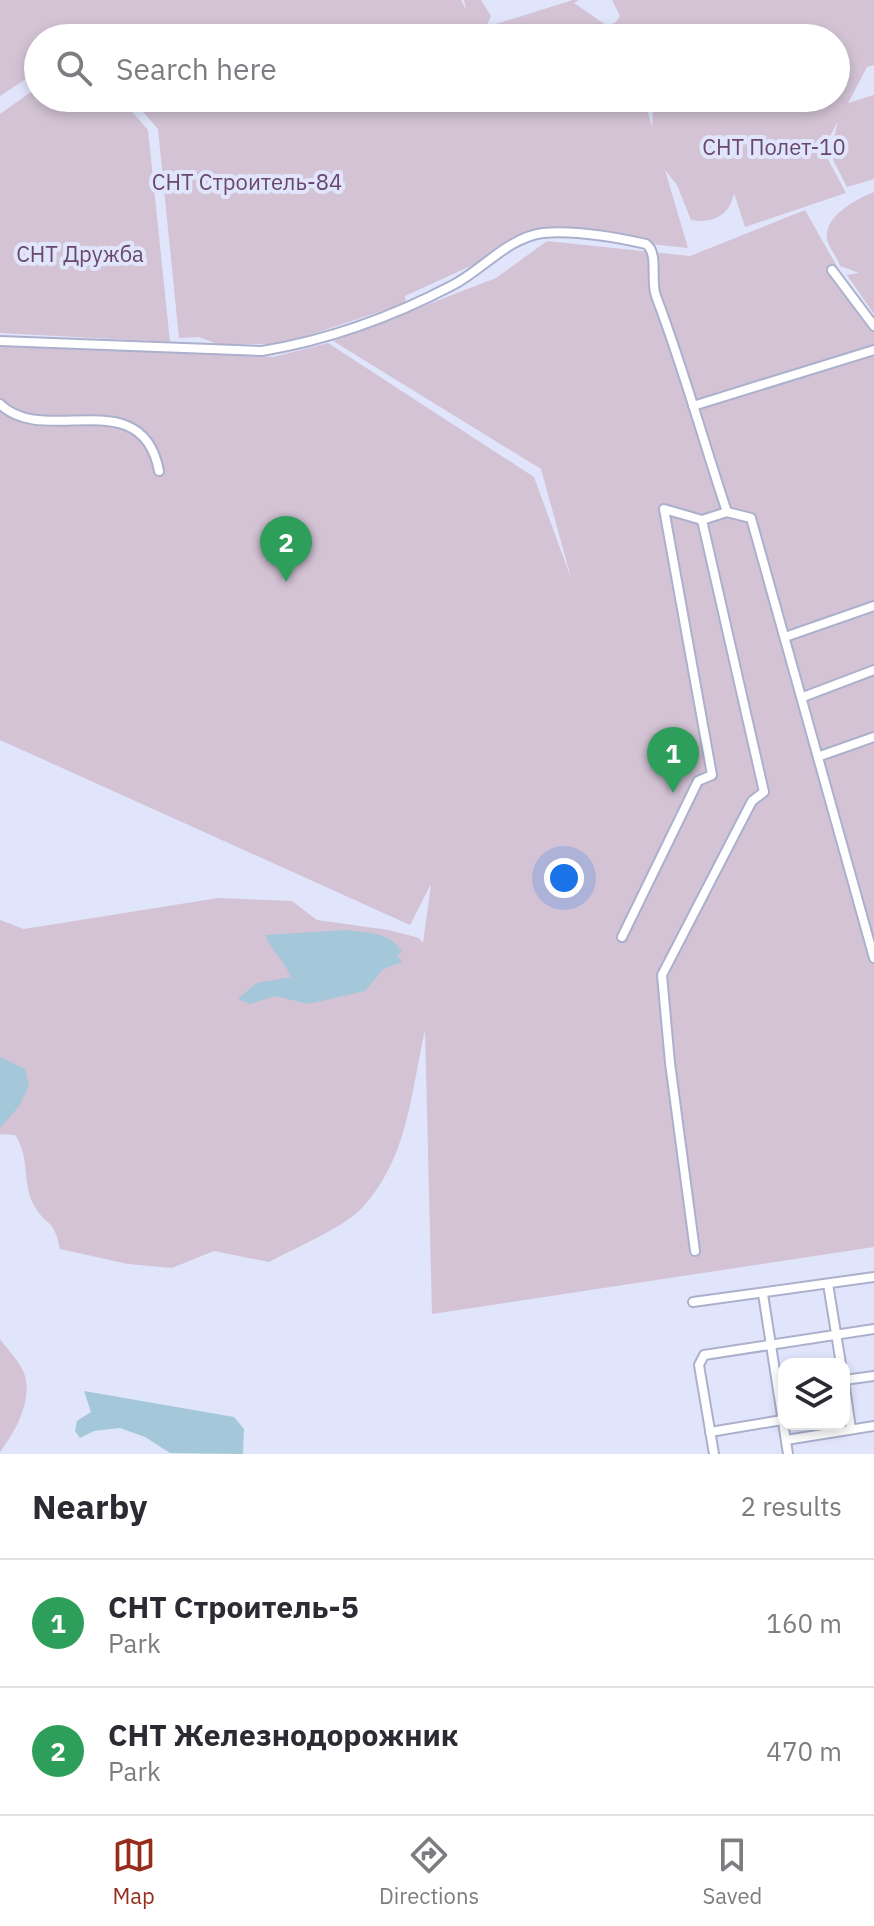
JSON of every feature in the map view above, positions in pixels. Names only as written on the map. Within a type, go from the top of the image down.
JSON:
[{"type":"street","points":[[0,341],[240,351],[285,347],[410,307],[458,283],[530,236],[575,235],[637,242],[652,248],[654,290],[727,512]]},
{"type":"street","points":[[832,270],[874,326]]},
{"type":"street","points":[[693,406],[874,350]]},
{"type":"street","points":[[0,404],[8,412],[24,418],[101,419],[128,425],[149,444],[159,471]]},
{"type":"street","points":[[622,937],[698,781],[712,775],[664,509],[702,520],[727,512],[751,518],[874,958]]},
{"type":"street","points":[[695,1251],[670,1063],[662,975],[752,801],[764,792],[702,520]]},
{"type":"street","points":[[785,637],[874,606]]},
{"type":"street","points":[[803,697],[874,670]]},
{"type":"street","points":[[820,756],[874,737]]},
{"type":"street","points":[[693,1302],[874,1277]]},
{"type":"street","points":[[828,1284],[840,1358]]},
{"type":"street","points":[[763,1294],[769,1346],[778,1378]]},
{"type":"street","points":[[714,1454],[699,1359],[874,1329]]},
{"type":"street","points":[[850,1379],[874,1376]]},
{"type":"street","points":[[710,1432],[778,1421]]},
{"type":"street","points":[[850,1422],[851,1429]]},
{"type":"street","points":[[786,1440],[874,1426]]},
{"type":"street","points":[[784,1430],[788,1454]]},
{"type":"green space","points":[[0,0],[461,0],[466,10],[464,0],[481,0],[491,16],[487,24],[24,24],[24,80],[0,96]]},
{"type":"green space","points":[[579,0],[574,3],[605,24],[496,24]]},
{"type":"green space","points":[[612,0],[874,0],[874,65],[867,67],[850,99],[850,24],[610,24],[620,16]]},
{"type":"green space","points":[[874,95],[874,179],[847,187],[830,154],[838,121],[823,150],[846,193],[745,227],[734,193],[729,207],[719,216],[706,221],[691,220],[677,185],[665,170],[688,248],[543,233],[405,296],[406,303],[282,344],[217,344],[199,337],[179,338],[158,129],[143,112],[648,112],[652,126],[653,112],[850,112],[850,102]]},
{"type":"green space","name":"СНТ Дружба","points":[[24,97],[24,112],[132,112],[148,130],[170,342],[0,333],[0,114]]},
{"type":"green space","points":[[874,192],[874,314],[847,275],[859,273],[840,266],[827,238],[836,215],[851,203]]},
{"type":"green space","points":[[805,210],[874,332],[874,1247],[432,1314],[425,1030],[411,1101],[389,1169],[361,1209],[342,1224],[269,1262],[214,1251],[172,1268],[128,1264],[60,1249],[52,1227],[31,1198],[20,1144],[15,1135],[0,1134],[0,920],[24,929],[218,898],[292,901],[317,920],[389,930],[419,938],[423,943],[431,884],[410,925],[0,740],[0,343],[273,357],[328,343],[534,477],[571,578],[541,469],[333,341],[496,278],[547,241],[690,256]]},
{"type":"green space","points":[[0,1339],[21,1367],[27,1386],[21,1416],[0,1452]]},
{"type":"water","points":[[347,930],[378,935],[392,941],[402,952],[397,956],[402,962],[383,969],[365,991],[308,1004],[276,996],[250,1004],[238,999],[257,983],[291,977],[265,935]]},
{"type":"water","points":[[0,1057],[25,1069],[29,1086],[19,1106],[0,1128]]},
{"type":"water","points":[[84,1391],[234,1417],[244,1429],[243,1454],[170,1453],[145,1437],[120,1428],[94,1431],[80,1438],[75,1431],[77,1421],[91,1412]]},
{"type":"place","name":"СНТ Железнодорожник","points":[[286,582]]},
{"type":"place","name":"СНТ Строитель-5","points":[[673,793]]},
{"type":"park label","name":"СНТ Полет-10","points":[[774,147]]},
{"type":"park label","name":"СНТ Строитель-84","points":[[247,182]]}]
